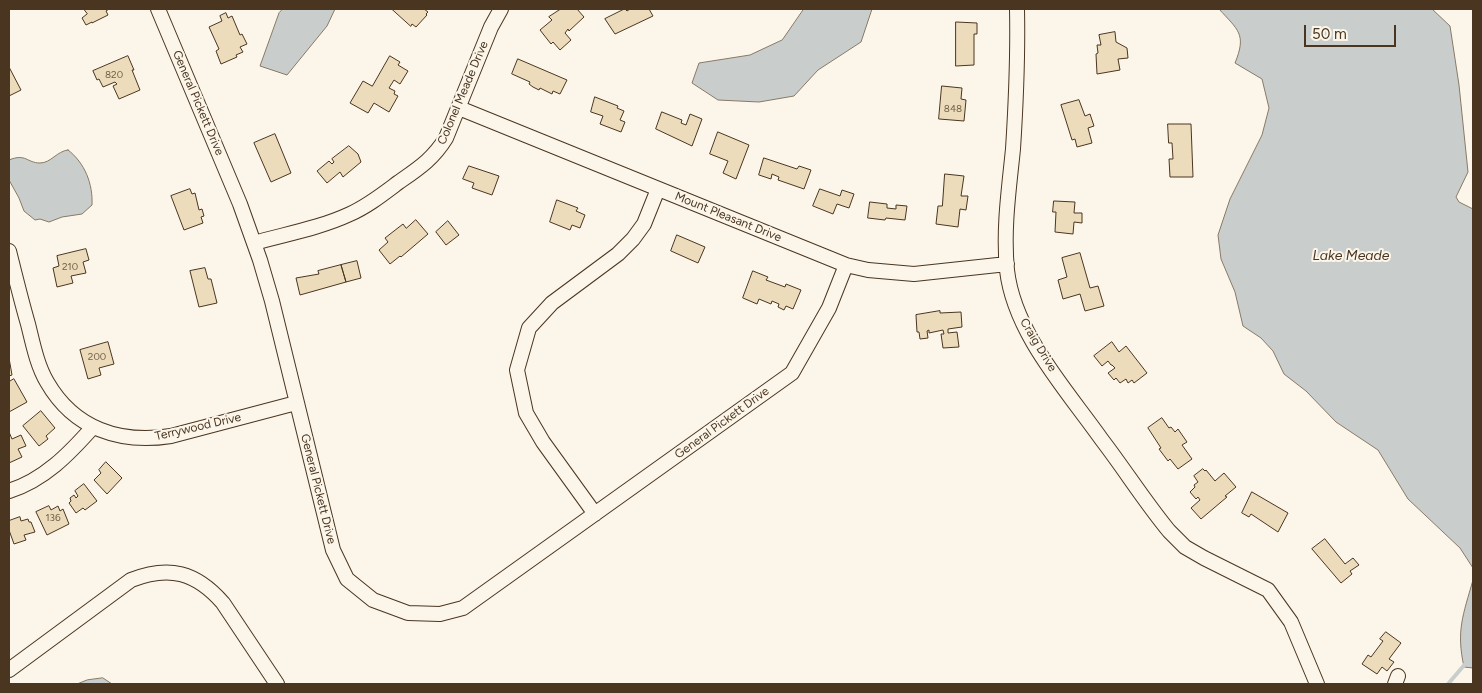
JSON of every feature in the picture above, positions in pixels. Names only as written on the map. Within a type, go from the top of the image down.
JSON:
[{"type":"street","name":"General Pickett Drive","points":[[158,9],[240,204],[254,243],[272,301],[333,550],[347,579],[373,600],[408,613],[440,614],[463,608],[792,372],[829,308],[846,265]]},
{"type":"street","name":"Colonel Meade Drive","points":[[254,243],[332,222],[366,206],[427,162],[446,138],[491,27],[501,9]]},
{"type":"street","name":"Craig Drive","points":[[1017,9],[1018,60],[1016,108],[1007,202],[1007,264],[1021,320],[1032,340],[1156,515],[1185,547],[1268,590],[1291,622],[1317,684]]},
{"type":"street","name":"Mount Pleasant Drive","points":[[459,108],[846,265],[868,270],[914,274],[1007,264]]},
{"type":"street","points":[[595,514],[543,442],[526,413],[517,370],[528,328],[552,303],[618,254],[633,239],[648,216],[658,189]]},
{"type":"street","name":"Terrywood Drive","points":[[9,250],[34,349],[47,382],[65,405],[93,427],[127,438],[156,438],[171,436],[296,402]]},
{"type":"street","points":[[9,491],[28,484],[52,468],[93,427]]},
{"type":"street","points":[[9,670],[131,580],[159,572],[173,572],[201,582],[213,591],[223,602],[277,684]]},
{"type":"water","points":[[283,9],[335,9],[327,26],[287,75],[260,66],[279,13]]},
{"type":"water","points":[[804,9],[872,9],[861,42],[818,70],[794,96],[759,102],[718,100],[692,83],[699,63],[750,55],[782,40]]},
{"type":"water","name":"Lake Meade","points":[[1219,9],[1432,9],[1450,26],[1459,85],[1468,172],[1456,197],[1459,202],[1473,209],[1473,568],[1460,548],[1408,499],[1378,450],[1336,422],[1306,391],[1284,374],[1273,351],[1261,338],[1243,326],[1235,292],[1221,259],[1218,235],[1230,199],[1262,135],[1269,108],[1262,79],[1235,63],[1239,53],[1239,33]]},
{"type":"water","points":[[68,150],[79,161],[87,174],[91,189],[92,205],[82,214],[62,217],[49,222],[40,219],[35,220],[24,211],[9,180],[9,160],[23,158],[40,163]]},
{"type":"water","points":[[1473,580],[1473,668],[1464,667],[1461,633]]},
{"type":"water","points":[[103,678],[112,684],[77,684],[87,680]]},
{"type":"building","points":[[84,9],[109,9],[106,11],[108,15],[86,25],[82,18],[87,14]]},
{"type":"building","points":[[392,9],[424,9],[428,12],[416,27],[412,24],[411,26]]},
{"type":"building","points":[[561,9],[577,9],[584,17],[565,33],[571,40],[560,50],[553,42],[551,44],[540,30],[552,20],[549,17]]},
{"type":"building","points":[[625,9],[627,11],[630,9],[649,9],[653,16],[615,34],[605,19]]},
{"type":"building","points":[[226,13],[228,18],[232,16],[240,35],[242,34],[247,44],[240,47],[243,52],[236,55],[237,57],[221,64],[216,51],[219,49],[209,27],[222,21],[220,16]]},
{"type":"building","points":[[956,22],[977,23],[977,34],[974,34],[974,65],[956,66]]},
{"type":"building","points":[[1115,32],[1116,42],[1127,48],[1128,58],[1118,59],[1120,70],[1097,74],[1097,45],[1101,45],[1099,35]]},
{"type":"building","points":[[128,56],[140,90],[119,99],[113,86],[117,84],[115,82],[103,87],[93,71]]},
{"type":"building","points":[[390,56],[400,62],[398,65],[408,71],[400,84],[394,80],[389,88],[395,91],[394,94],[398,96],[389,112],[374,103],[368,113],[350,103],[363,81],[372,86]]},
{"type":"building","points":[[518,59],[567,80],[560,94],[553,91],[552,94],[540,88],[539,90],[529,84],[530,82],[512,74]]},
{"type":"building","points":[[9,67],[21,90],[9,96]]},
{"type":"building","points":[[942,86],[962,88],[961,99],[966,100],[964,121],[939,119]]},
{"type":"building","points":[[595,97],[618,106],[617,108],[624,111],[620,120],[625,122],[621,132],[600,124],[603,116],[591,112]]},
{"type":"building","points":[[1079,100],[1085,116],[1090,114],[1094,126],[1088,128],[1092,143],[1077,147],[1075,139],[1072,140],[1061,105]]},
{"type":"building","points":[[662,112],[682,120],[681,123],[686,125],[690,114],[702,119],[692,146],[656,129]]},
{"type":"building","points":[[1168,124],[1191,124],[1193,177],[1170,177],[1169,159],[1173,159],[1172,143],[1169,143]]},
{"type":"building","points":[[718,132],[749,145],[736,179],[723,173],[728,161],[710,154]]},
{"type":"building","points":[[275,134],[291,173],[271,182],[254,143]]},
{"type":"building","points":[[349,146],[358,154],[361,162],[343,177],[340,172],[327,183],[317,171],[329,161],[332,164],[334,162],[332,159]]},
{"type":"building","points":[[764,158],[797,169],[799,166],[811,170],[804,189],[778,180],[779,177],[772,174],[771,179],[759,175]]},
{"type":"building","points":[[469,166],[499,176],[492,195],[472,188],[474,183],[463,179]]},
{"type":"building","points":[[945,174],[964,176],[961,196],[968,196],[966,210],[960,209],[958,227],[936,224],[938,206],[942,206]]},
{"type":"building","points":[[190,189],[192,194],[195,193],[199,210],[202,209],[204,216],[201,217],[203,223],[184,230],[171,196]]},
{"type":"building","points":[[820,189],[840,196],[842,190],[854,194],[849,208],[837,204],[833,214],[813,206]]},
{"type":"building","points":[[557,200],[578,208],[576,211],[585,215],[580,228],[572,225],[570,230],[550,222]]},
{"type":"building","points":[[1054,201],[1075,202],[1074,213],[1082,213],[1082,223],[1074,222],[1073,234],[1055,232],[1056,212],[1053,212]]},
{"type":"building","points":[[870,202],[887,204],[887,208],[896,209],[896,205],[907,206],[905,220],[868,218]]},
{"type":"building","points":[[416,220],[428,234],[390,264],[379,250],[388,242],[385,238],[403,224],[406,228]]},
{"type":"building","points":[[448,221],[459,235],[446,245],[436,232]]},
{"type":"building","points":[[677,235],[705,247],[698,263],[671,251]]},
{"type":"building","points":[[86,249],[89,260],[83,262],[86,273],[71,276],[73,283],[57,287],[53,268],[59,266],[57,256]]},
{"type":"building","points":[[1080,253],[1090,288],[1098,286],[1104,306],[1085,311],[1080,294],[1063,299],[1058,280],[1067,277],[1062,258]]},
{"type":"building","points":[[357,261],[361,278],[346,282],[341,265]]},
{"type":"building","points":[[341,265],[346,282],[300,295],[296,278],[319,274],[318,271]]},
{"type":"building","points":[[205,268],[208,279],[211,279],[217,303],[199,307],[190,271]]},
{"type":"building","points":[[753,271],[768,277],[766,280],[785,287],[786,284],[801,290],[793,309],[786,306],[784,310],[778,307],[779,304],[772,301],[771,304],[759,299],[757,304],[743,298]]},
{"type":"building","points":[[940,311],[940,313],[961,312],[962,327],[948,329],[948,333],[957,332],[959,347],[943,348],[941,334],[944,334],[943,330],[929,333],[929,330],[927,331],[928,338],[920,339],[919,332],[917,332],[916,315]]},
{"type":"building","points":[[108,342],[114,364],[99,368],[101,375],[88,379],[80,350]]},
{"type":"building","points":[[1112,342],[1119,352],[1126,346],[1147,373],[1134,383],[1132,380],[1128,383],[1126,379],[1120,383],[1116,378],[1114,380],[1108,373],[1115,368],[1108,361],[1102,366],[1094,356]]},
{"type":"building","points":[[9,358],[12,375],[9,376]]},
{"type":"building","points":[[14,379],[27,402],[9,412],[9,382]]},
{"type":"building","points":[[41,411],[55,428],[46,436],[48,439],[39,446],[23,426]]},
{"type":"building","points":[[1162,418],[1169,428],[1171,427],[1175,432],[1178,429],[1187,442],[1182,445],[1192,459],[1178,469],[1170,459],[1168,461],[1159,449],[1161,448],[1148,428]]},
{"type":"building","points":[[9,432],[12,439],[21,435],[26,446],[18,449],[22,457],[9,463]]},
{"type":"building","points":[[106,462],[122,478],[107,494],[94,480],[101,473],[99,470]]},
{"type":"building","points":[[1203,469],[1215,481],[1224,473],[1236,487],[1201,519],[1191,508],[1200,500],[1198,497],[1196,499],[1190,492],[1198,482],[1194,476]]},
{"type":"building","points":[[84,484],[97,501],[85,510],[83,508],[76,513],[69,503],[71,501],[70,498],[74,495],[76,498],[78,496],[75,491]]},
{"type":"building","points":[[1252,492],[1288,513],[1278,532],[1251,514],[1249,517],[1242,513]]},
{"type":"building","points":[[49,506],[51,510],[58,506],[60,511],[63,509],[69,524],[47,535],[36,512]]},
{"type":"building","points":[[20,517],[21,521],[28,519],[31,522],[35,532],[24,535],[26,540],[14,544],[9,530],[9,521]]},
{"type":"building","points":[[1325,539],[1345,564],[1353,558],[1359,565],[1350,571],[1352,574],[1341,583],[1312,549]]},
{"type":"building","points":[[1386,632],[1401,643],[1389,659],[1394,662],[1387,671],[1382,667],[1377,674],[1362,664],[1368,655],[1371,657],[1383,641],[1380,639]]},
{"type":"waterway","points":[[1448,684],[1466,663]]}]
